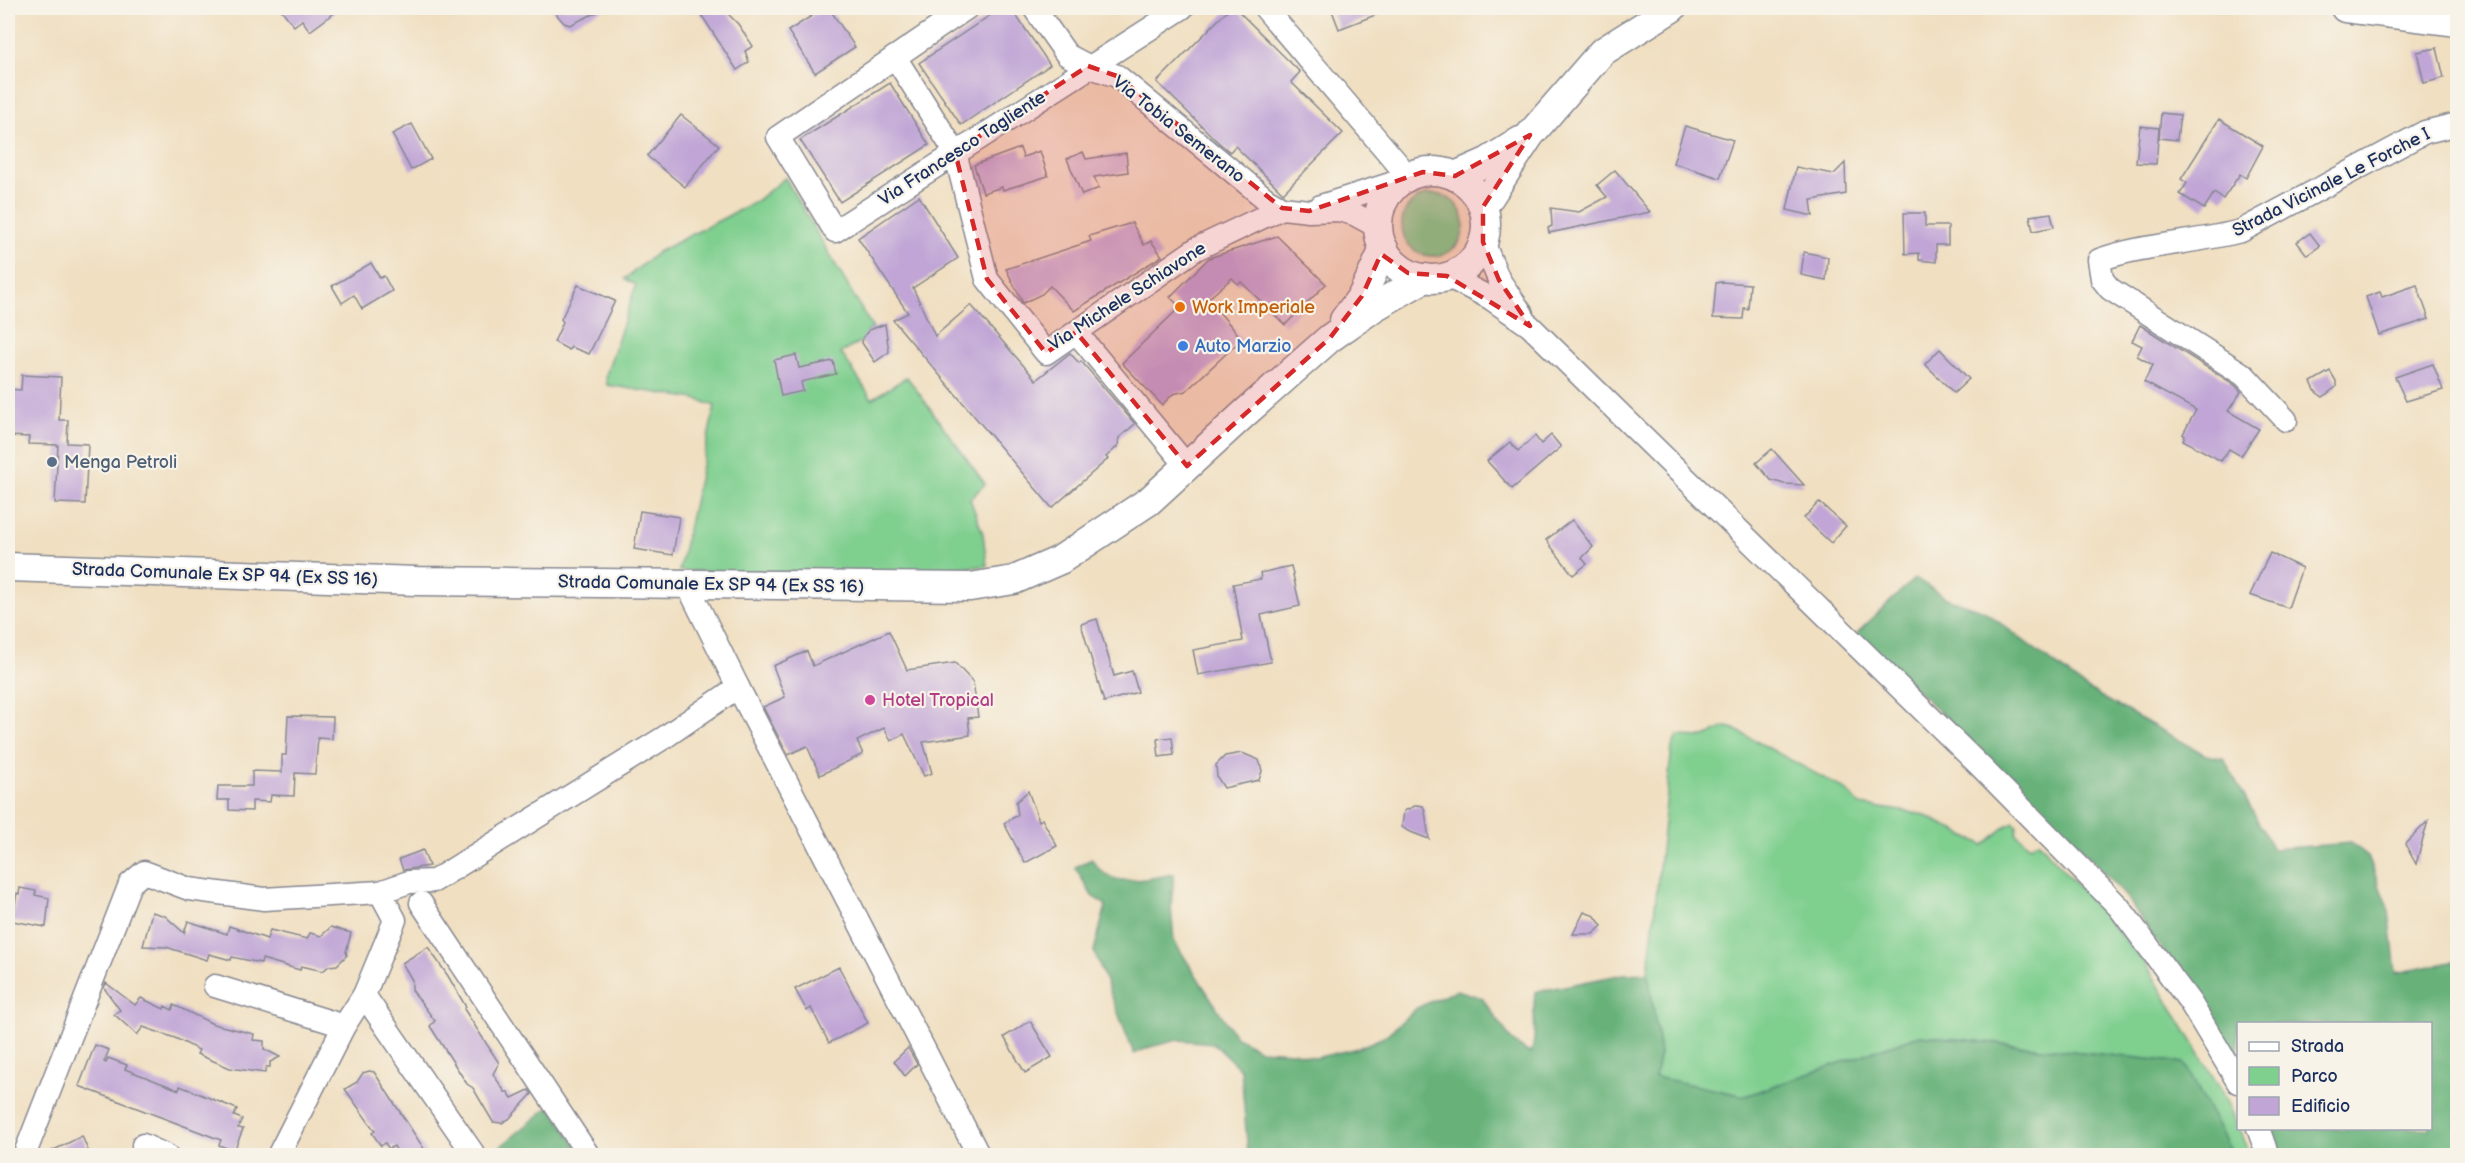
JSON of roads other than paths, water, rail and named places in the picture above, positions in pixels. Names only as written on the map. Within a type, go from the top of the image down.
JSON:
[{"type":"main road","points":[[1483,207],[1530,135],[1602,52],[1672,8]]},
{"type":"main road","points":[[2347,8],[2457,22]]},
{"type":"main road","points":[[1455,176],[1487,162],[1530,135]]},
{"type":"main road","points":[[1439,171],[1455,176],[1472,189],[1483,207],[1486,230],[1483,242],[1475,257],[1463,269],[1436,277],[1408,273],[1394,263],[1381,238],[1380,209],[1388,194],[1404,179],[1424,172],[1439,171]]},
{"type":"main road","name":"Strada Comunale Ex SP 94 (Ex SS 16)","points":[[1330,338],[1362,296],[1381,238]]},
{"type":"main road","name":"Strada Comunale Ex SP 94 (Ex SS 16)","points":[[8,567],[417,580],[687,584],[970,587],[1014,580],[1070,553],[1149,501],[1330,338],[1376,306],[1436,277]]},
{"type":"street","name":"Via Tobia Semerano","points":[[1034,8],[1066,55],[1117,76],[1266,199],[1282,208],[1309,211],[1339,210],[1354,214],[1381,238]]},
{"type":"street","name":"Via Francesco Tagliente","points":[[896,57],[777,137],[836,231],[1088,66],[1182,8]]},
{"type":"street","points":[[1265,8],[1404,179]]},
{"type":"street","points":[[955,152],[896,57],[964,9]]},
{"type":"street","name":"Strada Vicinale Le Forche I","points":[[2286,420],[2244,375],[2110,289],[2102,279],[2099,260],[2115,254],[2209,239],[2241,231],[2425,132],[2457,124]]},
{"type":"street","name":"Via Michele Schiavone","points":[[955,152],[987,279],[1046,352],[1196,249],[1282,208]]},
{"type":"street","name":"Via Tobia Semerano","points":[[1309,211],[1404,179]]},
{"type":"street","points":[[1483,242],[1499,280],[1530,326]]},
{"type":"street","points":[[1436,277],[1490,298],[1530,326],[1981,766],[2119,907],[2190,1002],[2237,1080]]},
{"type":"street","points":[[1076,332],[1187,466]]},
{"type":"street","points":[[687,584],[979,1155]]},
{"type":"street","points":[[278,1155],[344,1026],[364,995],[395,920],[421,903],[434,881],[665,736],[738,687]]},
{"type":"street","points":[[24,1155],[130,884],[144,873],[189,889],[264,899],[380,892],[409,882],[434,881]]},
{"type":"street","points":[[380,892],[395,920]]},
{"type":"street","points":[[421,903],[589,1155]]},
{"type":"street","points":[[215,986],[344,1026]]},
{"type":"street","points":[[364,995],[475,1155]]},
{"type":"street","points":[[2259,1130],[2268,1155]]},
{"type":"street","points":[[143,1145],[167,1155]]},
{"type":"place","name":"Work Imperiale","points":[[1180,307]]},
{"type":"place","name":"Auto Marzio","points":[[1183,346]]},
{"type":"place","name":"Menga Petroli","points":[[52,462]]},
{"type":"place","name":"Hotel Tropical","points":[[870,700]]}]
